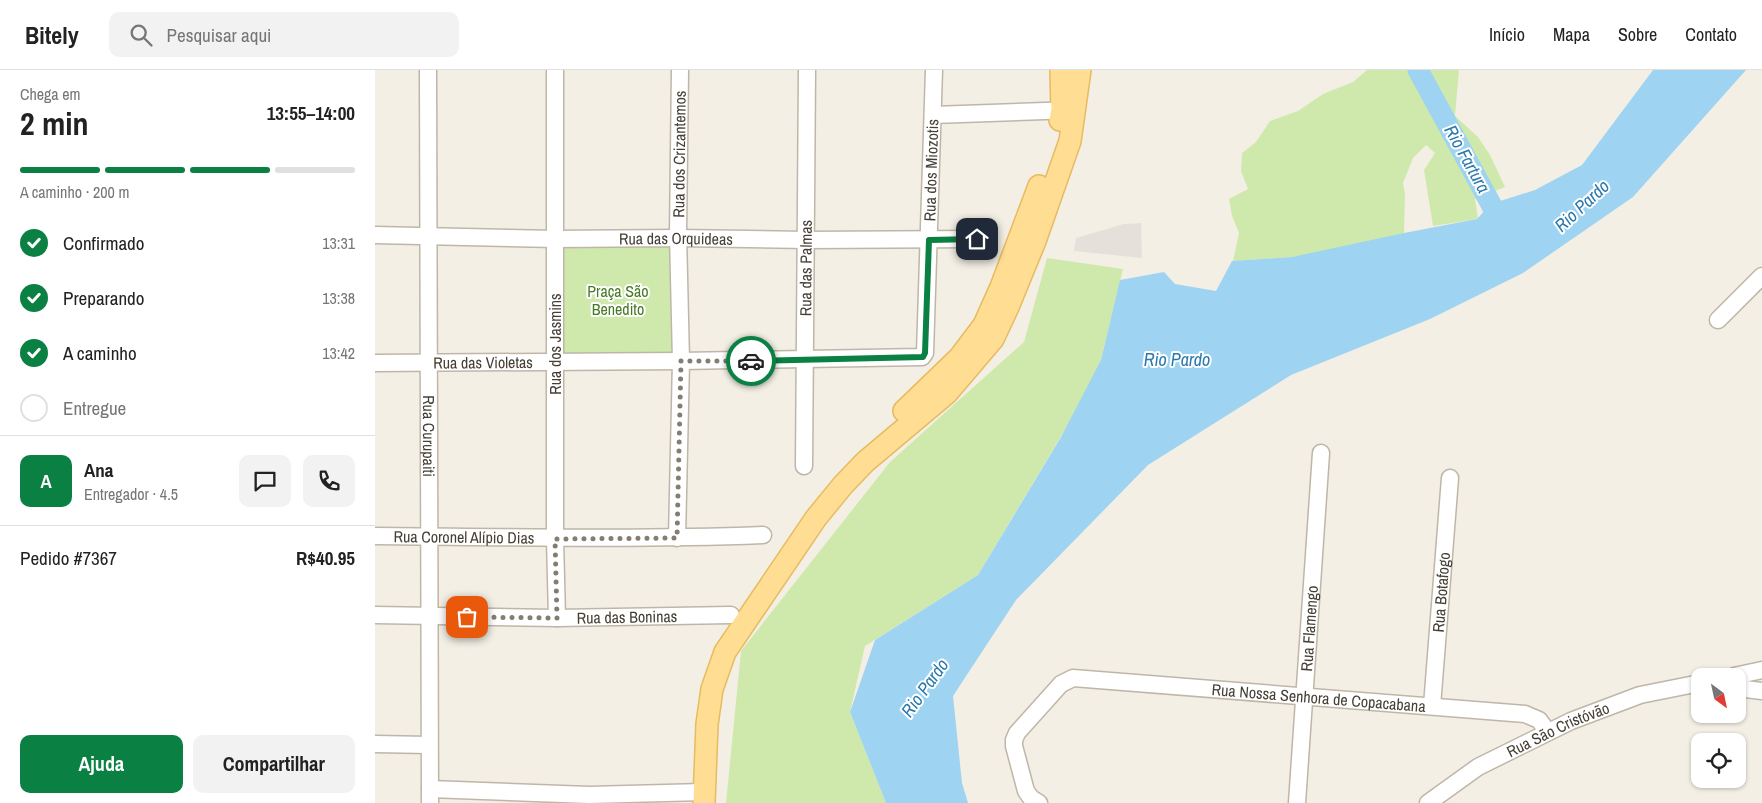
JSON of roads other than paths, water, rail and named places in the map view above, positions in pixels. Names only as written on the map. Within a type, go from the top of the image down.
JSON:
[{"type":"main road","points":[[698,797],[712,689],[725,652],[816,518],[843,485],[865,462],[947,393],[993,340],[1038,232],[1070,141],[1069,110],[1061,70]]},
{"type":"main road","points":[[698,797],[695,699],[718,637],[731,616],[822,491],[867,443],[919,398],[959,358],[984,325],[1001,287],[1069,110],[1080,70]]},
{"type":"street","name":"Rua Curupaiti","points":[[428,70],[430,796]]},
{"type":"street","name":"Rua dos Jasmins","points":[[555,70],[555,539],[557,618]]},
{"type":"street","name":"Rua dos Crizantemos","points":[[677,538],[681,361],[678,238],[680,70]]},
{"type":"street","name":"Rua das Palmas","points":[[804,466],[807,70]]},
{"type":"street","name":"Rua dos Miozotis","points":[[920,358],[925,353],[934,70]]},
{"type":"street","points":[[933,115],[1069,110]]},
{"type":"street","name":"Rua das Orquideas","points":[[375,235],[555,239],[977,239]]},
{"type":"street","points":[[1718,320],[1762,276]]},
{"type":"street","name":"Rua das Violetas","points":[[375,363],[429,361],[555,362],[920,358]]},
{"type":"street","name":"Rua Flamengo","points":[[1297,803],[1321,453]]},
{"type":"street","name":"Rua Botafogo","points":[[1432,706],[1450,478]]},
{"type":"street","name":"Rua Coronel Alípio Dias","points":[[375,536],[555,539],[763,535]]},
{"type":"street","name":"Rua das Boninas","points":[[375,615],[557,618],[731,616]]},
{"type":"street","points":[[1746,673],[1762,670]]},
{"type":"street","name":"Rua Nossa Senhora de Copacabana","points":[[1039,803],[1031,798],[1027,791],[1014,746],[1015,738],[1061,684],[1070,679],[1525,714],[1539,720],[1549,732]]},
{"type":"street","name":"Rua São Cristóvão","points":[[1428,803],[1478,767],[1571,721],[1640,695],[1691,685]]},
{"type":"street","points":[[1746,689],[1762,691]]},
{"type":"street","points":[[375,744],[429,745]]},
{"type":"street","points":[[430,796],[589,799],[698,797]]},
{"type":"water","name":"Rio Pardo","points":[[1653,70],[1746,70],[1633,197],[1523,273],[1430,319],[1291,375],[1148,465],[1016,600],[953,696],[962,783],[968,803],[886,803],[850,712],[875,640],[978,575],[1061,437],[1101,360],[1120,280],[1164,272],[1175,284],[1216,291],[1232,261],[1292,257],[1477,219],[1491,204],[1535,190],[1582,165]]},
{"type":"waterway","name":"Rio Fartura","points":[[1418,70],[1505,230]]},
{"type":"park label","name":"Praça São Benedito","points":[[618,300]]}]
